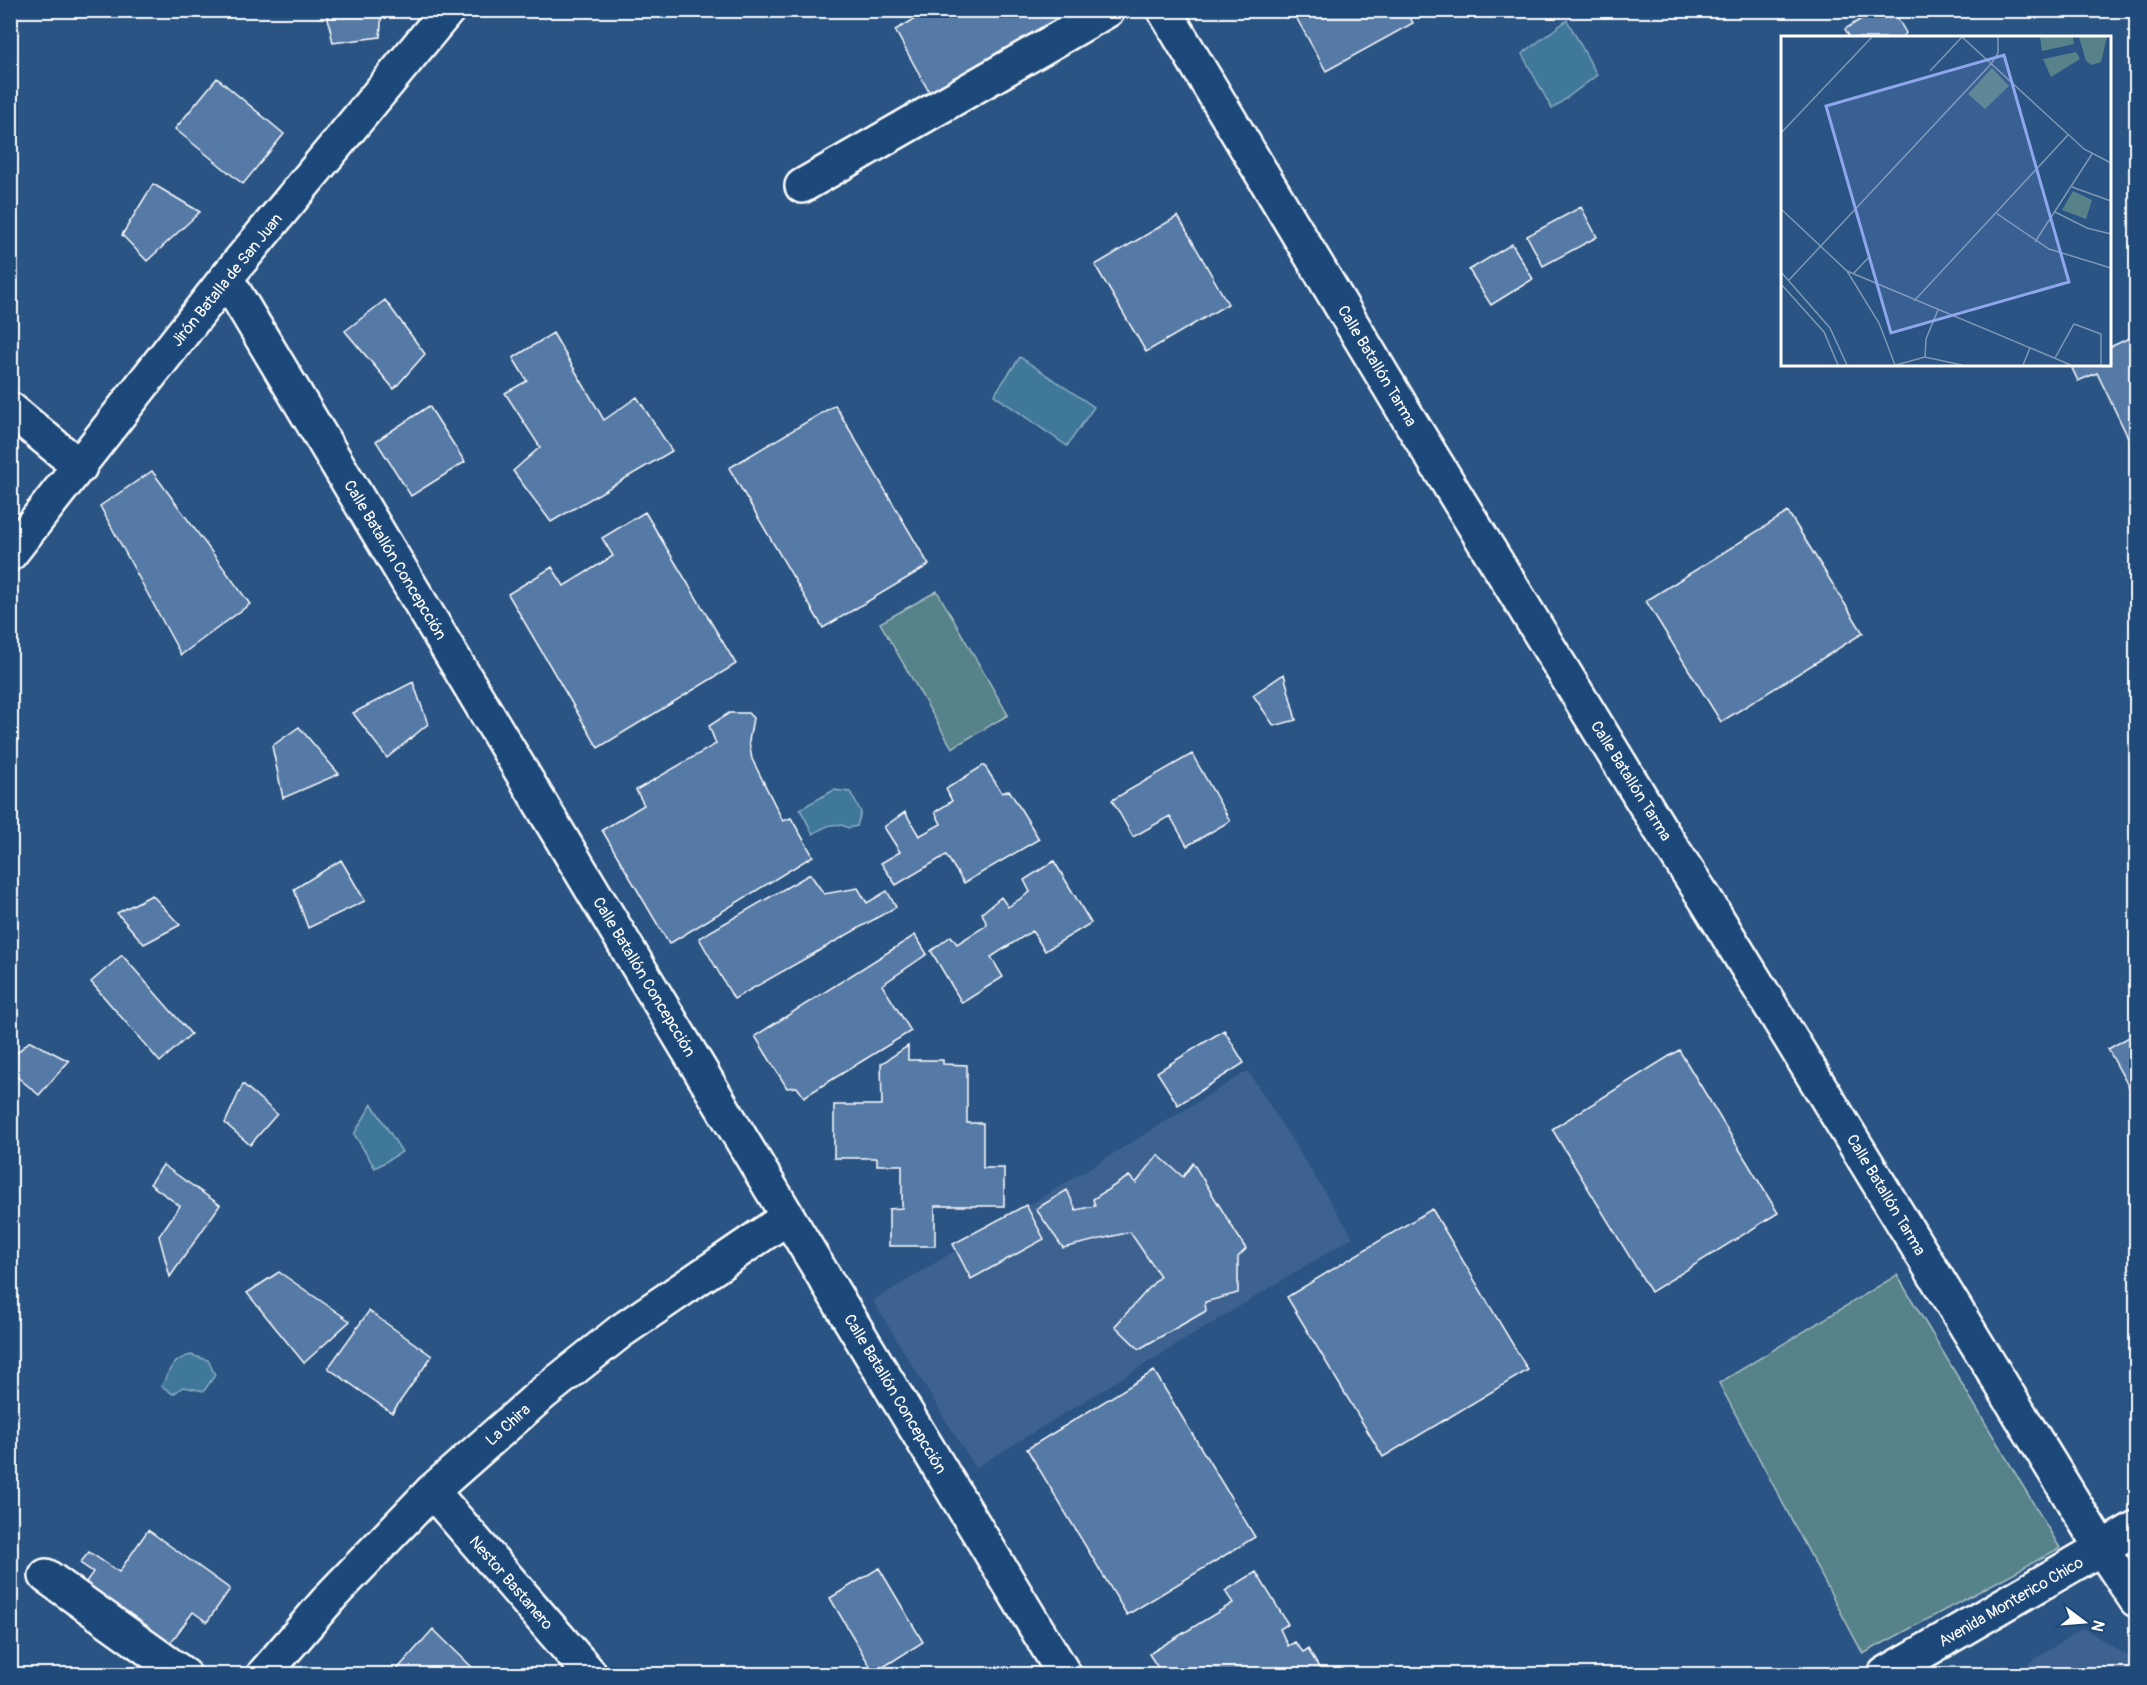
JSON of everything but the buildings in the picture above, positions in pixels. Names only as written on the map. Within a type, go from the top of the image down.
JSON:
[{"type":"street","name":"Jirón Batalla de San Juan","points":[[10,554],[226,278],[448,10]]},
{"type":"street","points":[[802,186],[1108,10]]},
{"type":"street","name":"Calle Batallón Tarma","points":[[1164,10],[1457,498],[1706,900],[2102,1549],[2136,1600]]},
{"type":"street","name":"Calle Batallón Concepcción","points":[[226,278],[1064,1674]]},
{"type":"street","points":[[10,409],[80,467]]},
{"type":"street","name":"La Chira","points":[[264,1674],[333,1594],[432,1491],[542,1394],[621,1331],[788,1217]]},
{"type":"street","name":"Nestor Bastanero","points":[[432,1491],[590,1674]]},
{"type":"street","name":"Avenida Monterico Chico","points":[[1885,1674],[2136,1528]]},
{"type":"street","points":[[46,1576],[183,1674]]},
{"type":"shaded area","points":[[1567,20],[1597,75],[1552,109],[1522,54]]},
{"type":"shaded area","points":[[1020,357],[1094,407],[1067,446],[994,395]]},
{"type":"shaded area","points":[[834,790],[850,792],[861,812],[857,826],[848,828],[835,825],[813,834],[800,809]]},
{"type":"shaded area","points":[[1248,1071],[1353,1237],[975,1468],[873,1301]]},
{"type":"shaded area","points":[[372,1104],[402,1152],[375,1168],[354,1134]]},
{"type":"shaded area","points":[[191,1355],[208,1360],[215,1375],[204,1391],[183,1387],[173,1394],[162,1386],[176,1362]]},
{"type":"shaded area","points":[[2083,1628],[2136,1661],[2136,1674],[2012,1674]]},
{"type":"green space","points":[[937,591],[1008,715],[952,748],[880,623]]},
{"type":"green space","points":[[1897,1275],[2060,1548],[1863,1654],[1719,1383]]}]
